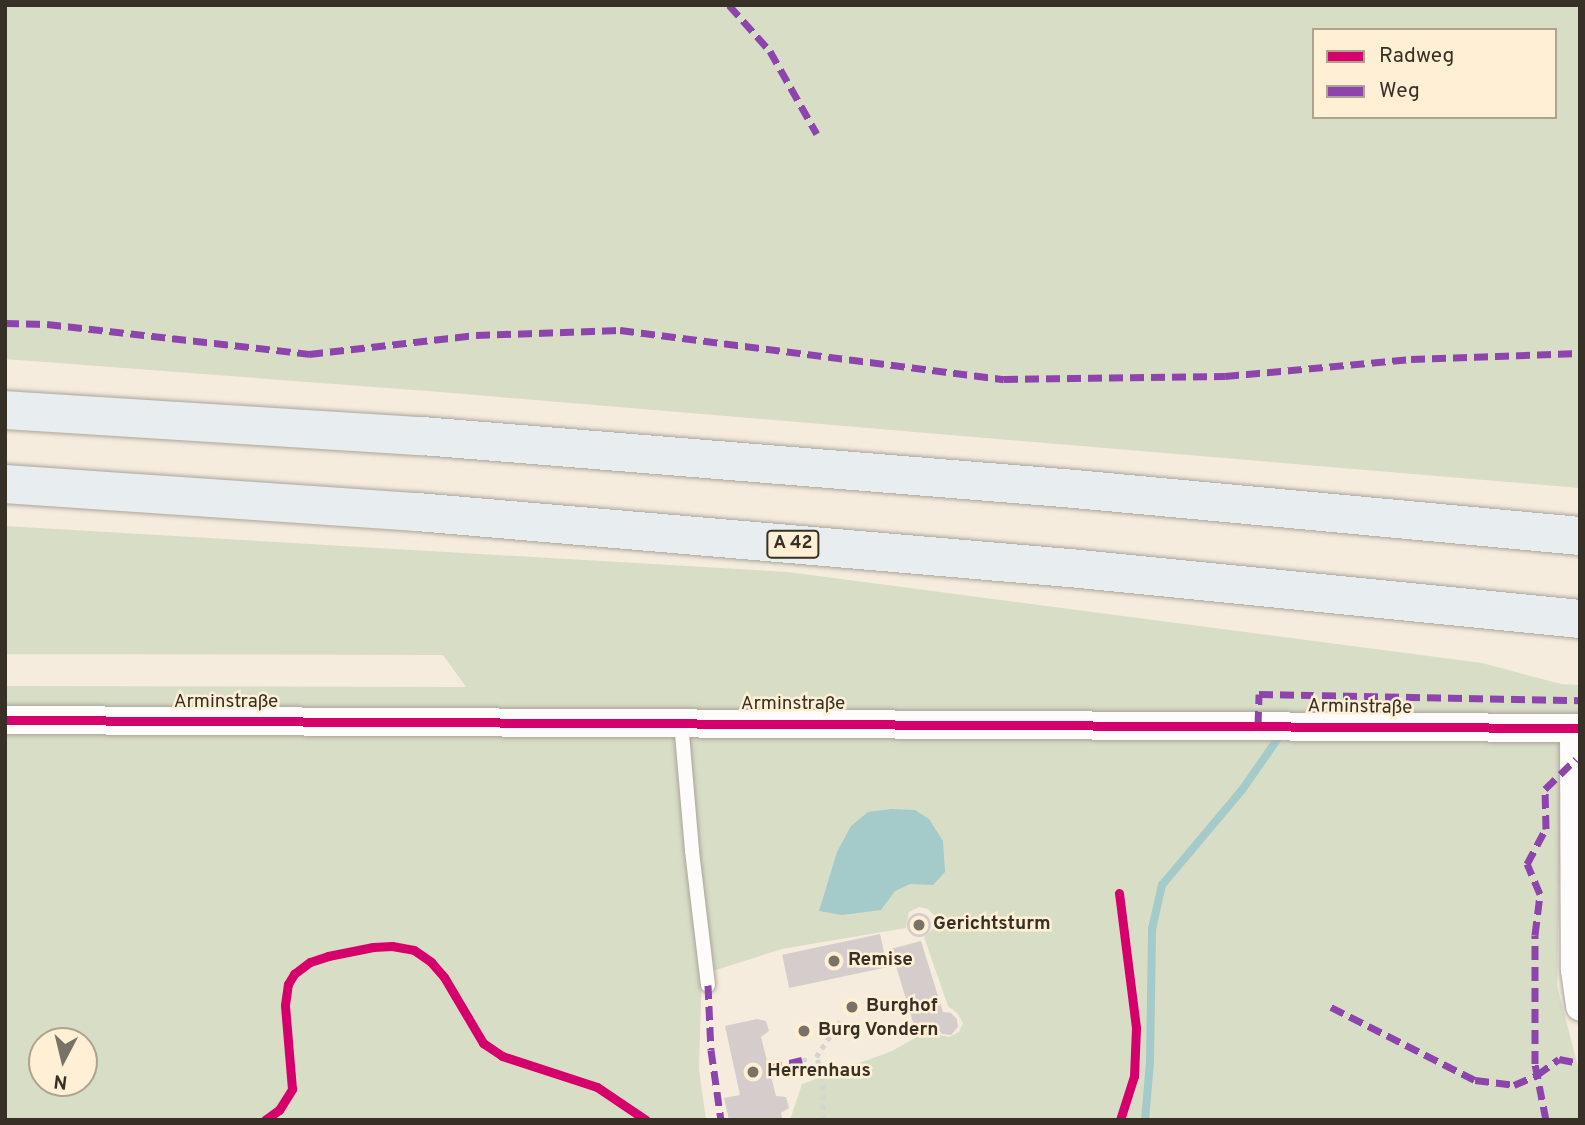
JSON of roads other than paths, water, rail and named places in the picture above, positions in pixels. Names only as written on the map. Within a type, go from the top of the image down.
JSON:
[{"type":"highway","points":[[5,410],[436,437],[1075,489],[1580,536]]},
{"type":"highway","name":"A 42","points":[[5,484],[431,513],[1039,565],[1580,619]]},
{"type":"street","name":"Arminstraße","points":[[5,720],[1577,728]]},
{"type":"street","points":[[1577,728],[1575,970],[1580,1007]]},
{"type":"lane","points":[[681,722],[692,851],[708,985]]},
{"type":"water","points":[[915,810],[929,819],[943,841],[945,872],[933,885],[910,884],[895,891],[881,910],[842,915],[819,911],[837,852],[851,826],[868,812]]},
{"type":"waterway","points":[[1145,1120],[1150,1062],[1152,929],[1162,885],[1242,790],[1281,734]]},
{"type":"place","name":"Gerichtsturm","points":[[919,925]]},
{"type":"place","name":"Remise","points":[[834,961]]},
{"type":"place","name":"Burghof","points":[[852,1007]]},
{"type":"place","name":"Burg Vondern","points":[[804,1031]]},
{"type":"place","name":"Herrenhaus","points":[[753,1072]]}]
